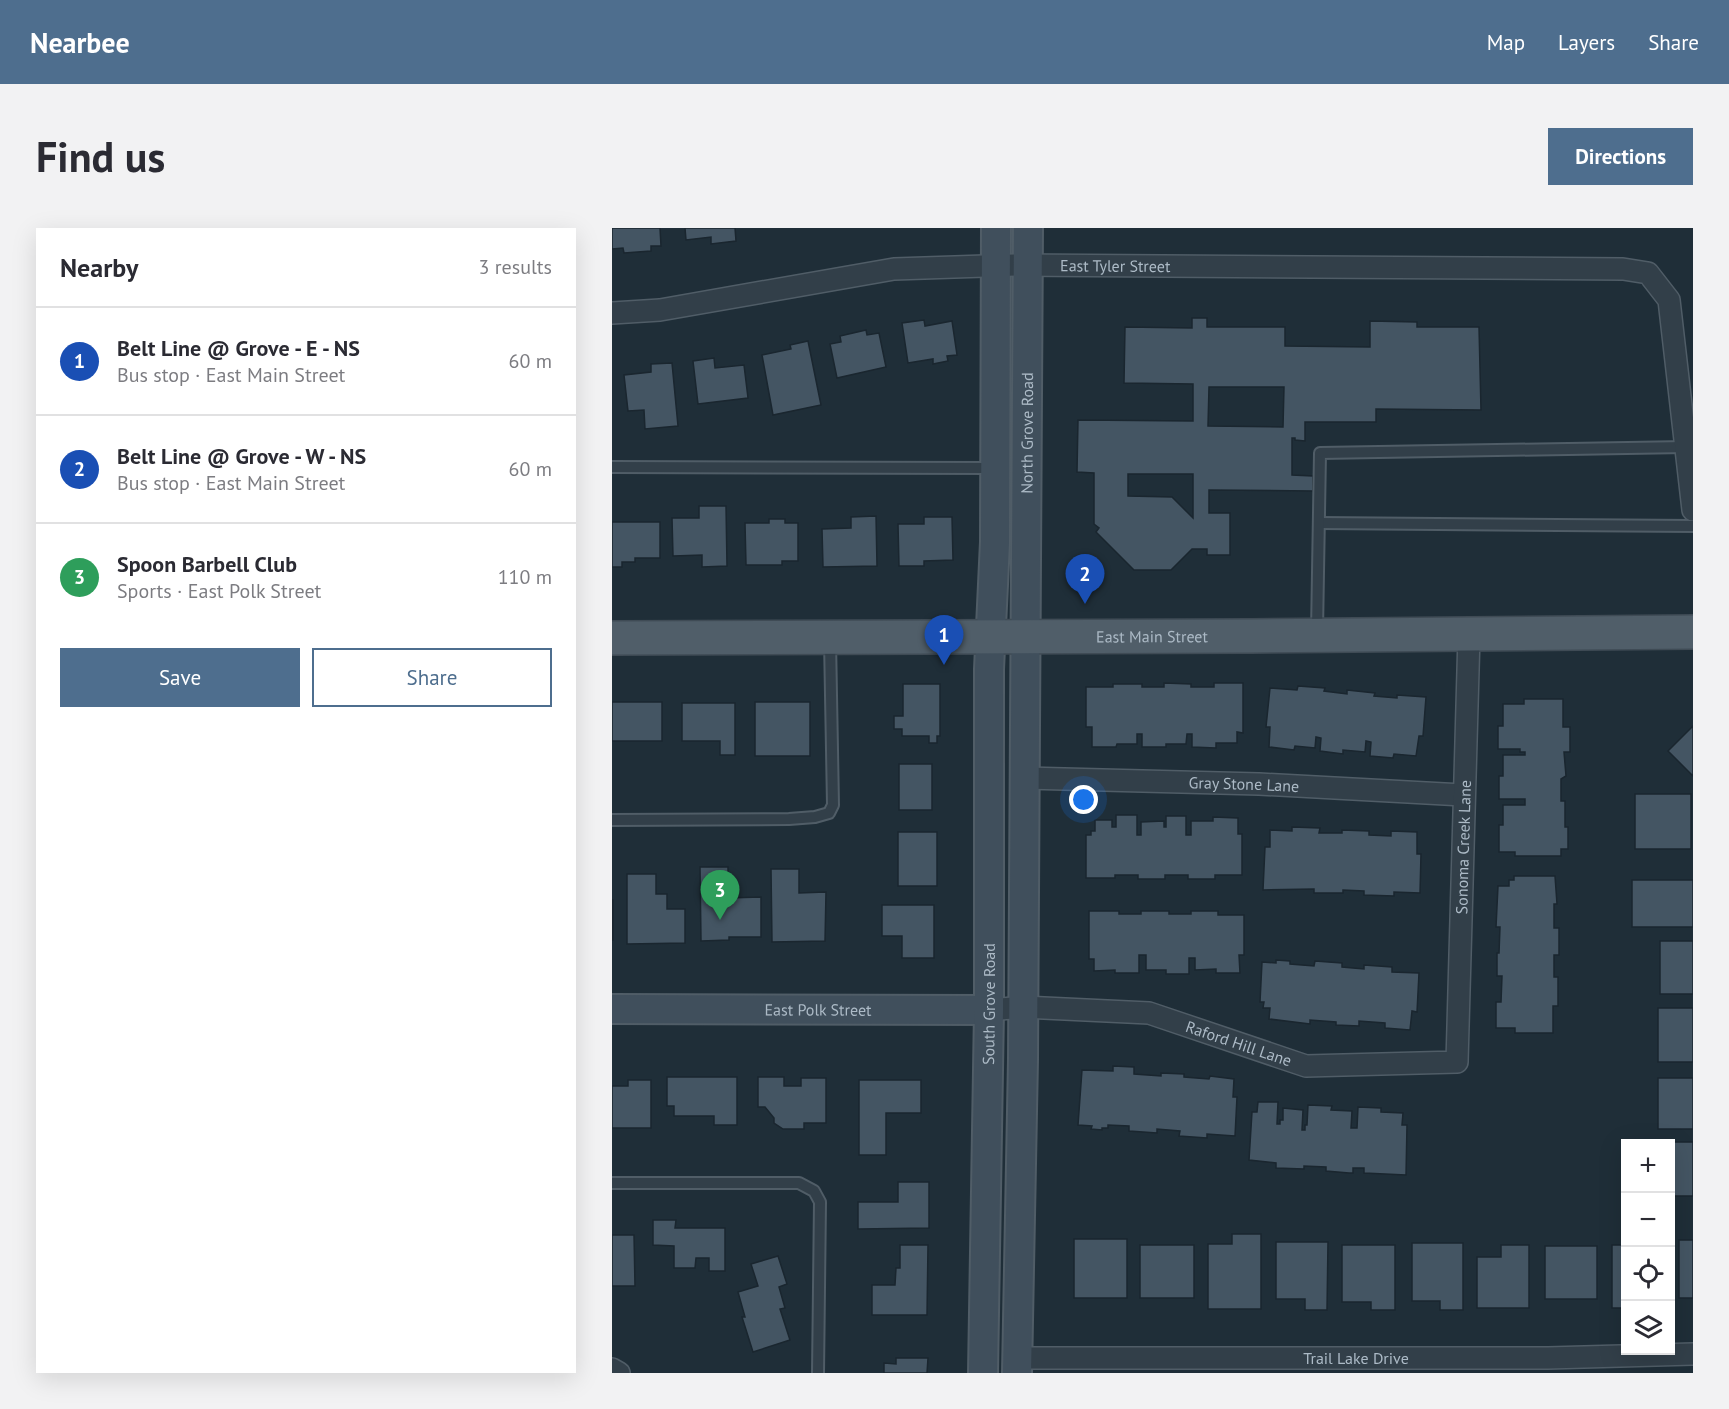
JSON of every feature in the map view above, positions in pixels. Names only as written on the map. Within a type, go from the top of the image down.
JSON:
[{"type":"main road","name":"North Grove Road","points":[[991,636],[995,542],[996,228]]},
{"type":"main road","name":"North Grove Road","points":[[1026,636],[1028,228]]},
{"type":"main road","name":"East Main Street","points":[[612,638],[1317,636],[1693,632]]},
{"type":"main road","name":"South Grove Road","points":[[983,1373],[989,1010],[991,636]]},
{"type":"main road","name":"South Grove Road","points":[[1017,1366],[1026,636]]},
{"type":"main road","name":"East Polk Street","points":[[612,1009],[989,1010]]},
{"type":"street","name":"East Tyler Street","points":[[612,313],[660,310],[894,269],[1028,265],[1623,268],[1648,273],[1669,300],[1693,510]]},
{"type":"street","name":"Sonoma Creek Lane","points":[[1457,1062],[1469,634]]},
{"type":"street","name":"Gray Stone Lane","points":[[1025,778],[1259,784],[1463,795]]},
{"type":"street","name":"East Polk Street","points":[[989,1010],[1023,1007]]},
{"type":"street","name":"Raford Hill Lane","points":[[1023,1007],[1149,1013],[1306,1066],[1457,1062]]},
{"type":"street","name":"Trail Lake Drive","points":[[1017,1366],[1693,1354]]},
{"type":"street","points":[[612,1369],[619,1373]]},
{"type":"lane","points":[[1317,636],[1320,453],[1686,447]]},
{"type":"lane","points":[[612,468],[995,468]]},
{"type":"lane","points":[[1319,523],[1693,526]]},
{"type":"lane","points":[[612,820],[789,819],[815,818],[829,813],[833,805],[830,637]]},
{"type":"lane","points":[[612,1183],[799,1183],[814,1191],[820,1202],[818,1373]]},
{"type":"building","points":[[612,228],[660,228],[661,246],[651,246],[651,251],[624,253],[623,248],[612,249]]},
{"type":"building","points":[[685,228],[735,228],[736,241],[711,244],[711,237],[686,240]]},
{"type":"building","points":[[1192,318],[1207,318],[1207,327],[1285,327],[1285,346],[1370,347],[1370,321],[1417,322],[1417,327],[1479,327],[1481,410],[1376,409],[1376,422],[1305,422],[1305,441],[1292,438],[1292,475],[1313,476],[1313,491],[1209,490],[1209,513],[1230,513],[1230,555],[1207,555],[1207,549],[1192,549],[1171,570],[1134,570],[1096,532],[1099,528],[1094,524],[1094,473],[1077,472],[1078,420],[1193,421],[1193,384],[1124,383],[1125,327],[1192,328]],"holes":[[[1209,387],[1284,387],[1283,427],[1208,426]],[[1128,474],[1193,474],[1193,518],[1172,497],[1128,496]]]},
{"type":"building","points":[[924,320],[925,326],[952,321],[957,355],[947,356],[948,361],[933,364],[933,359],[908,363],[902,323]]},
{"type":"building","points":[[866,330],[867,335],[879,333],[886,367],[837,378],[830,344],[841,342],[840,336]]},
{"type":"building","points":[[808,341],[821,405],[773,415],[762,355],[791,349],[790,345]]},
{"type":"building","points":[[714,358],[715,368],[744,365],[748,398],[698,404],[693,361]]},
{"type":"building","points":[[672,363],[678,426],[645,429],[644,410],[628,411],[624,375],[651,372],[651,364]]},
{"type":"building","points":[[699,506],[726,506],[727,566],[702,567],[702,555],[673,556],[672,518],[699,518]]},
{"type":"building","points":[[876,516],[877,566],[823,567],[822,529],[851,528],[851,517]]},
{"type":"building","points":[[924,517],[952,517],[953,560],[924,561],[924,566],[899,566],[898,524],[924,524]]},
{"type":"building","points":[[769,519],[785,519],[785,523],[798,523],[798,561],[782,561],[782,565],[746,565],[745,523],[769,523]]},
{"type":"building","points":[[612,522],[660,522],[660,558],[635,558],[635,562],[622,562],[622,567],[612,567]]},
{"type":"building","points":[[1164,683],[1191,684],[1191,687],[1214,687],[1214,683],[1243,683],[1243,733],[1237,732],[1237,743],[1216,743],[1216,748],[1192,747],[1192,734],[1187,734],[1186,744],[1142,747],[1142,734],[1137,734],[1137,744],[1092,747],[1092,727],[1086,727],[1086,687],[1142,684],[1142,687],[1164,687]]},
{"type":"building","points":[[903,684],[940,684],[940,736],[937,736],[937,743],[929,743],[929,736],[902,736],[902,729],[894,729],[894,716],[903,716]]},
{"type":"building","points":[[1298,686],[1325,688],[1324,691],[1347,694],[1347,690],[1375,693],[1374,696],[1426,697],[1423,736],[1419,736],[1416,756],[1394,754],[1393,758],[1370,756],[1371,742],[1366,741],[1365,752],[1343,750],[1343,754],[1320,751],[1321,738],[1316,737],[1315,748],[1295,746],[1294,750],[1269,747],[1270,727],[1266,727],[1270,688],[1297,690]]},
{"type":"building","points":[[1524,699],[1563,699],[1563,727],[1570,727],[1570,752],[1564,752],[1566,776],[1561,779],[1561,801],[1565,801],[1565,827],[1568,827],[1568,849],[1561,849],[1561,856],[1515,856],[1515,852],[1499,852],[1499,825],[1503,825],[1503,805],[1525,805],[1525,799],[1499,799],[1499,776],[1503,776],[1503,755],[1525,755],[1525,752],[1520,752],[1520,749],[1498,749],[1498,726],[1503,726],[1503,704],[1524,704]]},
{"type":"building","points":[[612,702],[662,702],[662,741],[612,741]]},
{"type":"building","points":[[755,702],[810,702],[810,756],[755,756]]},
{"type":"building","points":[[682,703],[735,703],[735,755],[720,755],[720,741],[682,741]]},
{"type":"building","points":[[1693,726],[1693,776],[1668,751]]},
{"type":"building","points":[[899,764],[932,764],[932,810],[899,810]]},
{"type":"building","points":[[1635,794],[1691,794],[1691,849],[1635,849]]},
{"type":"building","points":[[1116,815],[1137,815],[1137,835],[1141,835],[1141,822],[1164,821],[1164,827],[1166,827],[1166,816],[1186,816],[1186,835],[1191,835],[1191,821],[1213,821],[1213,817],[1238,818],[1238,834],[1242,834],[1242,875],[1215,875],[1215,879],[1188,879],[1188,875],[1165,875],[1165,879],[1138,879],[1138,875],[1086,878],[1086,835],[1091,835],[1091,831],[1095,831],[1095,820],[1112,820],[1112,827],[1116,827]]},
{"type":"building","points":[[1292,827],[1320,828],[1319,833],[1342,833],[1342,830],[1369,831],[1369,835],[1391,836],[1391,831],[1417,832],[1417,854],[1421,854],[1420,893],[1394,892],[1394,896],[1364,895],[1364,891],[1343,890],[1343,893],[1314,893],[1314,889],[1263,890],[1265,847],[1270,847],[1270,830],[1292,831]]},
{"type":"building","points":[[898,832],[937,832],[937,886],[898,886]]},
{"type":"building","points":[[700,867],[728,867],[728,898],[761,897],[761,937],[729,937],[729,940],[701,941]]},
{"type":"building","points":[[771,869],[799,869],[799,893],[826,892],[825,941],[772,942]]},
{"type":"building","points":[[627,874],[656,874],[656,894],[667,894],[667,909],[685,909],[685,943],[627,944]]},
{"type":"building","points":[[1514,876],[1555,876],[1557,904],[1554,904],[1554,928],[1559,928],[1559,955],[1554,955],[1554,977],[1558,977],[1558,1006],[1553,1006],[1553,1033],[1515,1033],[1515,1028],[1496,1028],[1496,1002],[1501,1002],[1502,976],[1497,976],[1500,927],[1496,927],[1498,886],[1509,886],[1509,880],[1514,880]]},
{"type":"building","points":[[1632,880],[1693,880],[1693,927],[1632,927]]},
{"type":"building","points":[[613,900],[613,940],[612,940]]},
{"type":"building","points":[[882,905],[934,905],[934,958],[902,958],[902,936],[882,936]]},
{"type":"building","points":[[1089,911],[1141,914],[1141,911],[1169,911],[1169,914],[1191,914],[1191,911],[1218,911],[1218,915],[1244,915],[1244,955],[1239,955],[1240,973],[1216,973],[1216,969],[1195,970],[1195,958],[1189,958],[1189,974],[1166,974],[1166,970],[1146,970],[1146,955],[1139,955],[1139,973],[1115,973],[1115,970],[1094,971],[1094,959],[1089,959]]},
{"type":"building","points":[[1660,941],[1693,941],[1693,994],[1660,994]]},
{"type":"building","points":[[1276,960],[1314,966],[1315,961],[1342,963],[1342,967],[1364,969],[1364,965],[1392,967],[1392,972],[1419,973],[1417,1012],[1412,1011],[1410,1030],[1385,1028],[1385,1023],[1359,1021],[1359,1026],[1336,1025],[1336,1022],[1310,1020],[1310,1024],[1269,1019],[1270,1008],[1263,1008],[1264,1002],[1260,1002],[1262,962],[1276,963]]},
{"type":"building","points":[[1658,1008],[1693,1008],[1693,1062],[1658,1062]]},
{"type":"building","points":[[1113,1066],[1134,1067],[1134,1074],[1161,1076],[1161,1073],[1184,1074],[1184,1077],[1209,1079],[1210,1076],[1234,1079],[1233,1097],[1237,1097],[1235,1136],[1207,1134],[1207,1138],[1179,1136],[1180,1131],[1157,1129],[1157,1133],[1129,1131],[1129,1126],[1108,1125],[1108,1128],[1102,1128],[1102,1130],[1091,1129],[1092,1126],[1078,1125],[1082,1070],[1113,1071]]},
{"type":"building","points":[[667,1077],[737,1077],[737,1125],[714,1125],[714,1116],[674,1116],[674,1106],[667,1106]]},
{"type":"building","points":[[758,1077],[784,1077],[784,1086],[801,1086],[801,1078],[826,1078],[826,1123],[804,1123],[804,1129],[783,1129],[774,1123],[774,1118],[765,1107],[758,1107]]},
{"type":"building","points":[[1658,1078],[1693,1078],[1693,1129],[1658,1129]]},
{"type":"building","points":[[628,1080],[651,1080],[651,1128],[612,1128],[612,1086],[628,1086]]},
{"type":"building","points":[[859,1080],[921,1080],[921,1113],[886,1113],[886,1155],[859,1155]]},
{"type":"building","points":[[1258,1102],[1278,1102],[1277,1124],[1283,1120],[1283,1108],[1303,1110],[1302,1130],[1305,1130],[1305,1125],[1307,1125],[1308,1105],[1332,1106],[1331,1110],[1352,1111],[1351,1128],[1357,1128],[1358,1107],[1381,1108],[1381,1112],[1403,1113],[1402,1125],[1407,1125],[1406,1175],[1364,1173],[1364,1168],[1353,1168],[1353,1173],[1349,1173],[1326,1171],[1326,1167],[1276,1168],[1276,1163],[1249,1160],[1252,1112],[1257,1112]]},
{"type":"building","points":[[1675,1142],[1693,1142],[1693,1196],[1675,1196]]},
{"type":"building","points":[[898,1182],[929,1182],[929,1228],[858,1229],[858,1202],[898,1202]]},
{"type":"building","points":[[653,1220],[676,1220],[675,1228],[725,1228],[725,1271],[709,1271],[709,1258],[696,1258],[695,1268],[674,1268],[674,1246],[653,1245]]},
{"type":"building","points":[[1232,1234],[1261,1234],[1261,1309],[1208,1309],[1208,1244],[1232,1244]]},
{"type":"building","points":[[612,1235],[634,1235],[635,1286],[612,1286]]},
{"type":"building","points":[[1074,1239],[1127,1239],[1127,1298],[1074,1298]]},
{"type":"building","points":[[1679,1240],[1693,1240],[1693,1298],[1679,1298]]},
{"type":"building","points":[[1276,1242],[1328,1242],[1327,1310],[1305,1310],[1305,1299],[1276,1299]]},
{"type":"building","points":[[1412,1243],[1463,1243],[1463,1310],[1440,1310],[1440,1301],[1412,1301]]},
{"type":"building","points":[[900,1245],[928,1245],[927,1315],[872,1315],[872,1285],[895,1285],[896,1268],[900,1268]]},
{"type":"building","points":[[1140,1245],[1194,1245],[1194,1298],[1140,1298]]},
{"type":"building","points":[[1342,1245],[1395,1245],[1395,1310],[1371,1310],[1371,1302],[1342,1302]]},
{"type":"building","points":[[1501,1245],[1529,1245],[1529,1308],[1477,1308],[1477,1257],[1501,1257]]},
{"type":"building","points":[[1612,1245],[1621,1245],[1621,1308],[1612,1308]]},
{"type":"building","points":[[1545,1246],[1597,1246],[1597,1299],[1545,1299]]},
{"type":"building","points":[[778,1256],[787,1284],[779,1287],[785,1308],[780,1309],[790,1340],[753,1352],[742,1317],[745,1317],[738,1292],[758,1286],[751,1264]]},
{"type":"building","points":[[896,1358],[928,1358],[927,1373],[884,1373],[884,1363],[896,1364]]},
{"type":"place","name":"Belt Line @ Grove - W - NS","points":[[1085,604]]},
{"type":"place","name":"Belt Line @ Grove - E - NS","points":[[944,665]]},
{"type":"place","name":"Spoon Barbell Club","points":[[720,920]]}]
